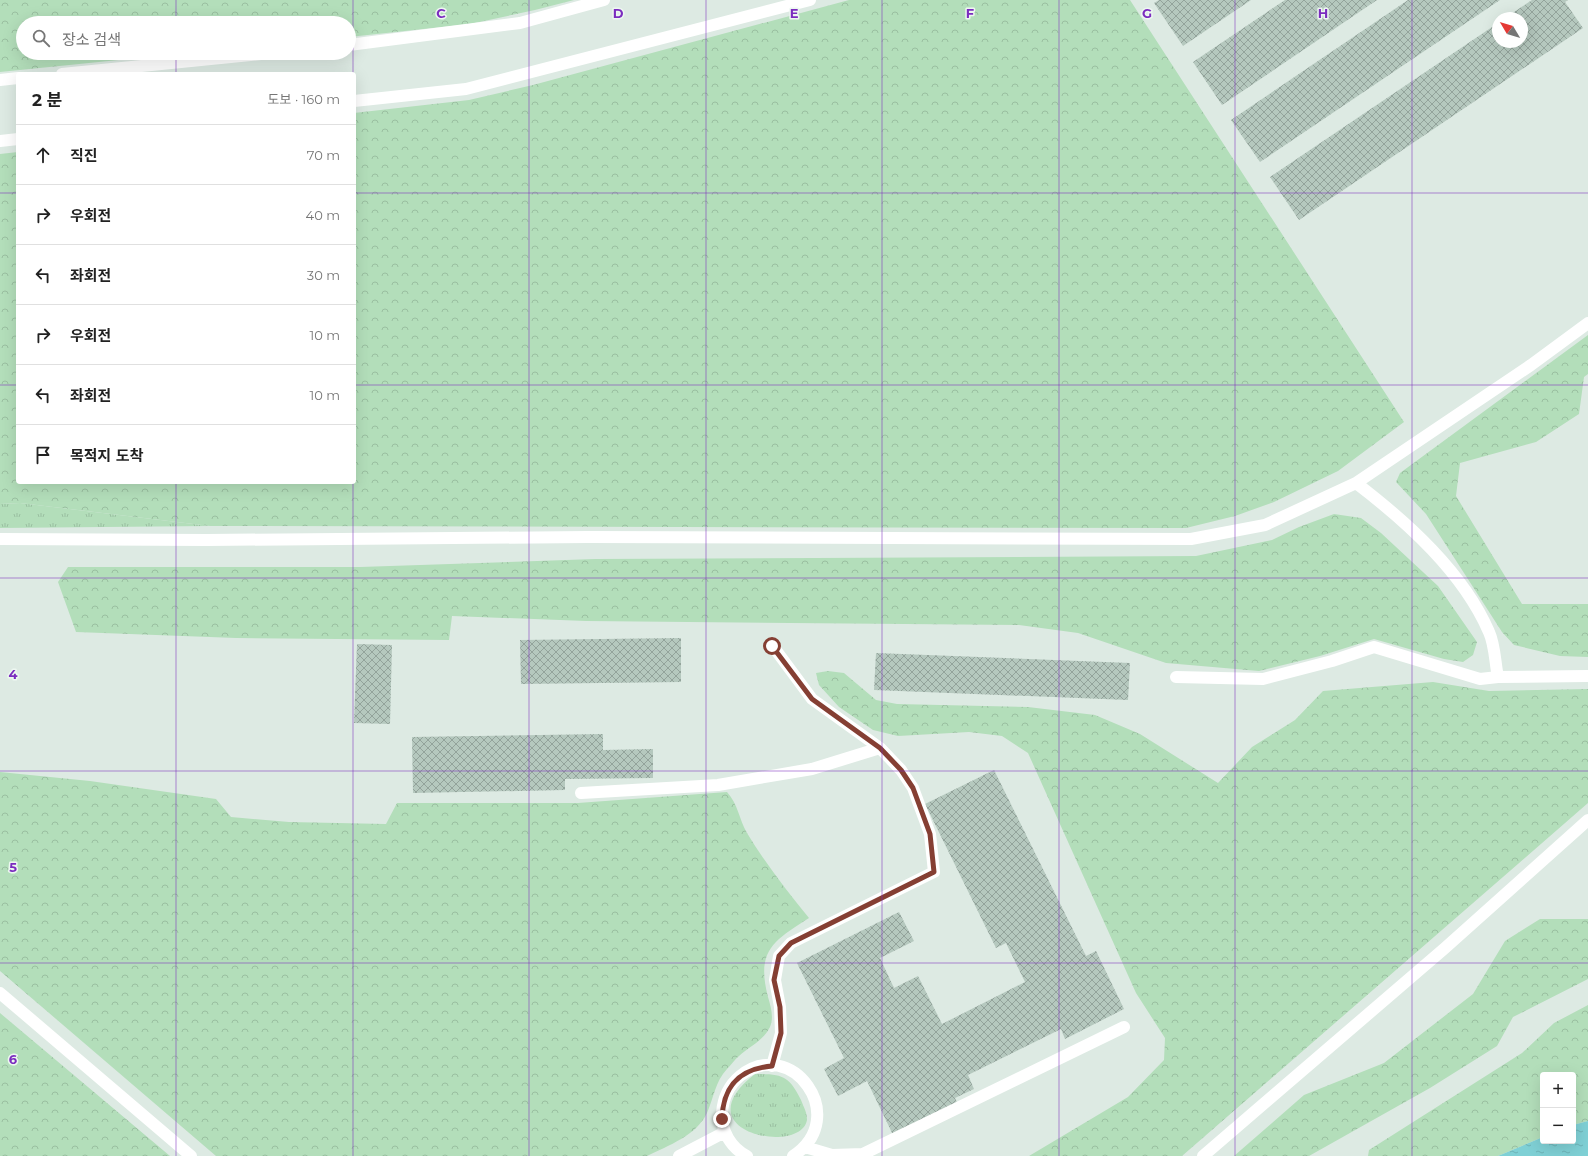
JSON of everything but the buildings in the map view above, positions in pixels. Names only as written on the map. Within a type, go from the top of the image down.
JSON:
[{"type":"street","points":[[356,43],[520,23],[604,0]]},
{"type":"street","points":[[356,102],[466,89],[810,0]]},
{"type":"street","points":[[82,72],[201,60]]},
{"type":"street","points":[[0,80],[16,78]]},
{"type":"street","points":[[0,141],[16,139]]},
{"type":"street","points":[[0,539],[207,540],[588,537],[1191,539],[1265,525],[1356,483],[1531,365],[1588,323]]},
{"type":"street","points":[[1356,483],[1386,506],[1423,540],[1465,589],[1490,633],[1498,677]]},
{"type":"street","points":[[772,646],[812,699],[880,748],[901,770],[913,788],[930,834],[934,872],[791,943],[779,956],[774,980],[780,1007],[781,1033],[772,1066]]},
{"type":"street","points":[[1176,677],[1263,679],[1332,661],[1374,647],[1480,679],[1498,677],[1588,676]]},
{"type":"street","points":[[581,793],[718,784],[812,769],[880,748]]},
{"type":"street","points":[[1203,1156],[1445,948],[1588,820]]},
{"type":"street","points":[[0,993],[191,1156]]},
{"type":"street","points":[[804,1147],[832,1155],[863,1154],[1124,1027]]},
{"type":"street","points":[[747,1156],[732,1144],[725,1132],[722,1119],[722,1105],[727,1092],[734,1081],[745,1072],[758,1067],[772,1066],[785,1068],[797,1074],[807,1084],[814,1096],[818,1109],[817,1123],[812,1136],[804,1147],[793,1156]]},
{"type":"street","points":[[678,1156],[725,1132]]},
{"type":"green space","points":[[0,0],[574,0],[470,24],[356,36],[356,16],[16,16],[16,60],[119,60],[0,72]]},
{"type":"green space","points":[[849,0],[1130,0],[1404,422],[1338,471],[1274,502],[1235,516],[1186,528],[210,526],[20,503],[0,504],[0,154],[16,152],[16,484],[356,484],[356,113],[469,100],[533,85]]},
{"type":"green space","points":[[1588,335],[1588,374],[1584,377],[1579,414],[1536,442],[1460,463],[1456,496],[1522,604],[1588,604],[1588,657],[1560,656],[1514,645],[1502,632],[1426,514],[1396,482],[1400,473]]},
{"type":"green space","points":[[20,503],[210,526],[0,528],[0,504]]},
{"type":"green space","points":[[1334,514],[1361,518],[1381,533],[1438,586],[1477,642],[1473,655],[1463,662],[1444,659],[1374,639],[1320,656],[1259,671],[1166,663],[1078,633],[1019,625],[586,621],[452,616],[449,640],[236,638],[76,632],[58,582],[68,567],[360,567],[595,559],[1196,556],[1272,540],[1299,527]]},
{"type":"green space","points":[[828,671],[844,673],[876,700],[897,704],[1028,707],[1095,715],[1140,734],[1218,783],[1252,747],[1295,720],[1323,691],[1433,682],[1489,691],[1588,689],[1588,803],[1182,1156],[1029,1156],[1128,1097],[1164,1060],[1165,1038],[1136,993],[1028,753],[1002,736],[969,732],[898,736],[873,730],[839,707],[819,685],[816,673]]},
{"type":"green space","points":[[0,772],[90,781],[216,799],[231,817],[289,822],[386,824],[397,803],[578,803],[727,792],[734,802],[744,828],[761,855],[776,877],[809,918],[777,941],[770,949],[766,958],[764,968],[765,981],[772,1016],[771,1024],[767,1032],[760,1040],[738,1057],[723,1074],[717,1084],[707,1113],[696,1128],[673,1144],[647,1156],[216,1156],[0,971]]},
{"type":"green space","points":[[1540,919],[1588,919],[1588,979],[1513,1017],[1497,1046],[1430,1088],[1309,1156],[1234,1156],[1304,1095],[1384,1063],[1473,994],[1505,941]]},
{"type":"green space","points":[[1588,1005],[1588,1121],[1576,1124],[1576,1072],[1540,1072],[1540,1138],[1498,1156],[1368,1156],[1369,1150],[1522,1053],[1554,1023]]},
{"type":"green space","points":[[0,1013],[170,1156],[0,1156]]},
{"type":"green space","points":[[755,1074],[779,1076],[789,1081],[793,1086],[801,1100],[807,1120],[800,1131],[786,1136],[768,1137],[751,1132],[737,1124],[731,1111],[735,1094]]},
{"type":"water","points":[[1588,1121],[1588,1156],[1498,1156],[1540,1138],[1540,1144],[1576,1144],[1576,1124]]},
{"type":"route","points":[[722,1119],[722,1105],[727,1092],[734,1081],[745,1072],[758,1067],[772,1066],[781,1033],[780,1007],[774,980],[779,956],[791,943],[934,872],[930,834],[913,788],[901,770],[880,748],[812,699],[772,646]]}]
